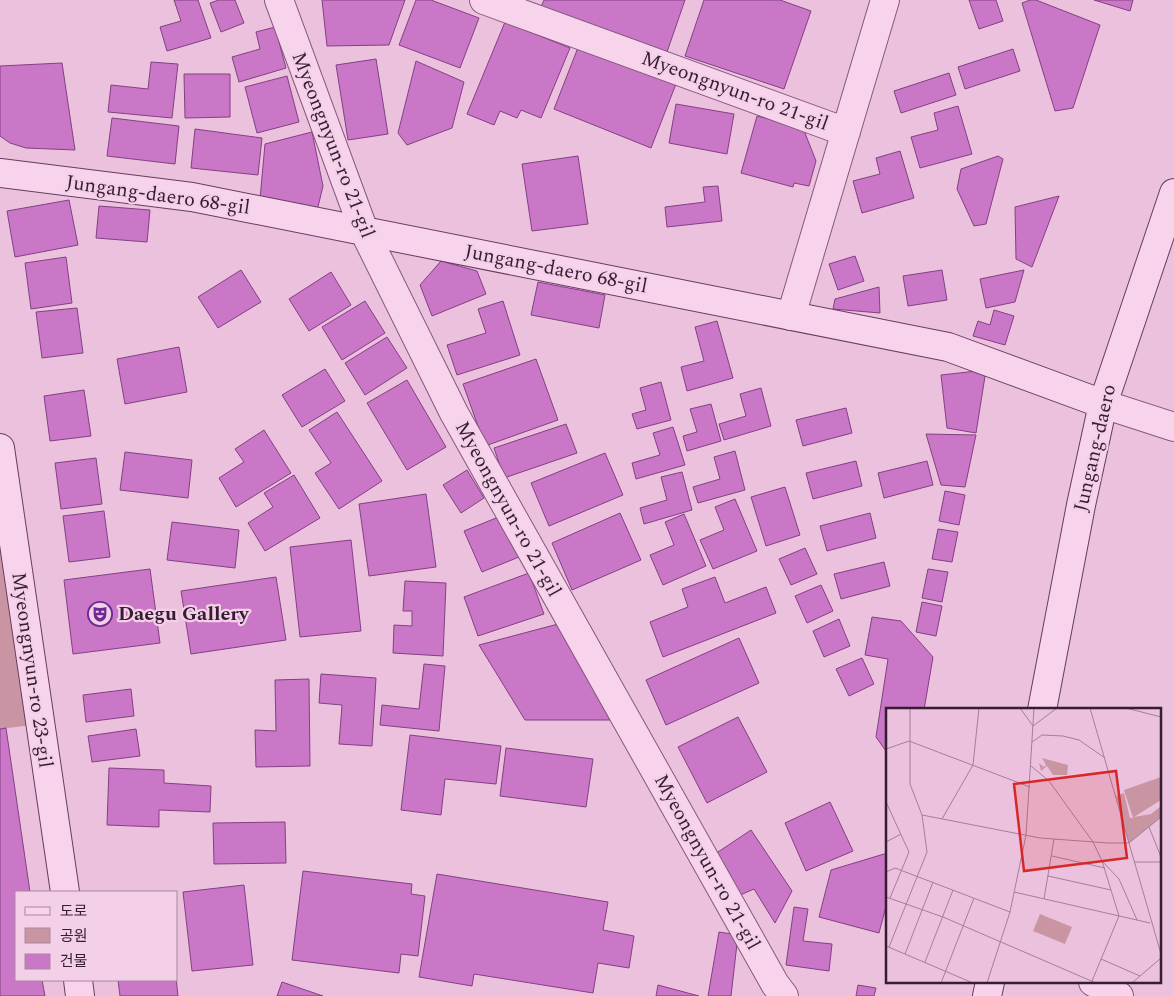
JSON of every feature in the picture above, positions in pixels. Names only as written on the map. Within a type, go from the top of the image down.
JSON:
[{"type":"street","name":"Myeongnyun-ro 21-gil","points":[[484,0],[846,132]]},
{"type":"street","points":[[791,316],[885,0]]},
{"type":"street","name":"Myeongnyun-ro 21-gil","points":[[278,2],[364,231],[454,412],[784,996]]},
{"type":"street","name":"Jungang-daero 68-gil","points":[[0,173],[192,197],[948,347],[1174,428]]},
{"type":"street","name":"Jungang-daero","points":[[1042,708],[1081,505],[1103,404],[1174,193]]},
{"type":"street","name":"Myeongnyun-ro 23-gil","points":[[0,448],[65,891]]},
{"type":"street","points":[[78,981],[80,996]]},
{"type":"street","points":[[1098,984],[1119,996]]},
{"type":"green space","points":[[0,448],[40,724],[0,729]]},
{"type":"building","points":[[174,0],[198,0],[211,38],[167,51],[160,27],[181,21]]},
{"type":"building","points":[[219,0],[235,0],[244,23],[221,32],[210,3]]},
{"type":"building","points":[[322,0],[405,0],[389,45],[327,46]]},
{"type":"building","points":[[416,0],[431,0],[479,18],[460,68],[399,45]]},
{"type":"building","points":[[544,0],[685,0],[667,52],[540,9]]},
{"type":"building","points":[[704,0],[780,0],[811,11],[784,89],[685,56]]},
{"type":"building","points":[[969,0],[996,0],[1003,21],[979,29]]},
{"type":"building","points":[[1036,0],[1100,25],[1073,108],[1055,111],[1022,3]]},
{"type":"building","points":[[1094,0],[1133,0],[1130,11]]},
{"type":"building","points":[[505,22],[570,48],[541,118],[521,110],[517,118],[500,111],[494,125],[467,114]]},
{"type":"building","points":[[275,27],[286,68],[239,82],[232,57],[260,49],[256,32]]},
{"type":"building","points":[[579,45],[676,84],[651,148],[554,109]]},
{"type":"building","points":[[1013,49],[1020,71],[965,89],[958,67]]},
{"type":"building","points":[[376,59],[388,134],[348,140],[336,65]]},
{"type":"building","points":[[416,61],[464,82],[452,128],[407,145],[398,133]]},
{"type":"building","points":[[151,62],[178,64],[172,118],[108,112],[111,85],[148,89]]},
{"type":"building","points":[[62,63],[75,150],[26,148],[10,143],[0,136],[0,66]]},
{"type":"building","points":[[949,73],[956,95],[901,113],[894,91]]},
{"type":"building","points":[[184,74],[230,74],[230,117],[185,118]]},
{"type":"building","points":[[287,76],[299,122],[257,133],[245,87]]},
{"type":"building","points":[[676,104],[734,114],[727,154],[669,143]]},
{"type":"building","points":[[958,106],[972,154],[920,168],[911,137],[938,130],[934,113]]},
{"type":"building","points":[[757,116],[803,128],[816,161],[809,186],[794,183],[793,187],[741,173]]},
{"type":"building","points":[[112,118],[179,126],[175,164],[107,156]]},
{"type":"building","points":[[195,129],[262,138],[258,175],[191,168]]},
{"type":"building","points":[[312,132],[323,186],[317,211],[260,199],[265,144]]},
{"type":"building","points":[[900,151],[914,198],[862,213],[853,181],[880,174],[876,158]]},
{"type":"building","points":[[578,156],[588,224],[532,231],[522,164]]},
{"type":"building","points":[[998,156],[1003,159],[986,224],[974,226],[957,189],[961,169]]},
{"type":"building","points":[[718,186],[722,221],[667,227],[665,207],[705,202],[703,187]]},
{"type":"building","points":[[1059,196],[1032,267],[1016,259],[1015,207]]},
{"type":"building","points":[[69,200],[78,245],[15,257],[7,211]]},
{"type":"building","points":[[99,206],[150,210],[147,242],[96,238]]},
{"type":"building","points":[[855,256],[864,281],[838,290],[829,264]]},
{"type":"building","points":[[66,257],[72,303],[31,309],[25,263]]},
{"type":"building","points":[[441,261],[477,271],[486,294],[432,316],[420,285]]},
{"type":"building","points":[[241,270],[261,302],[218,328],[198,297]]},
{"type":"building","points":[[942,270],[947,300],[908,306],[903,276]]},
{"type":"building","points":[[1024,270],[1015,302],[986,308],[980,279]]},
{"type":"building","points":[[331,272],[351,305],[309,331],[289,299]]},
{"type":"building","points":[[538,282],[605,295],[599,328],[531,315]]},
{"type":"building","points":[[879,287],[880,313],[833,309],[835,299]]},
{"type":"building","points":[[365,301],[385,333],[342,360],[322,327]]},
{"type":"building","points":[[503,301],[520,355],[457,375],[447,345],[486,333],[478,309]]},
{"type":"building","points":[[77,308],[83,353],[42,358],[36,312]]},
{"type":"building","points":[[994,310],[1014,316],[1005,345],[973,336],[978,321],[990,325]]},
{"type":"building","points":[[717,321],[733,378],[687,391],[681,367],[704,361],[695,327]]},
{"type":"building","points":[[387,337],[407,368],[365,395],[345,363]]},
{"type":"building","points":[[179,347],[187,392],[125,404],[117,359]]},
{"type":"building","points":[[536,359],[558,420],[485,446],[463,384]]},
{"type":"building","points":[[325,369],[345,401],[302,427],[282,395]]},
{"type":"building","points":[[986,370],[976,433],[947,428],[941,375]]},
{"type":"building","points":[[407,380],[446,447],[407,470],[367,403]]},
{"type":"building","points":[[661,382],[671,420],[637,429],[632,414],[646,410],[640,388]]},
{"type":"building","points":[[761,388],[771,426],[724,440],[719,424],[746,416],[740,394]]},
{"type":"building","points":[[84,390],[91,436],[50,441],[44,396]]},
{"type":"building","points":[[711,404],[721,441],[687,451],[683,436],[697,432],[690,409]]},
{"type":"building","points":[[846,408],[852,433],[803,446],[796,420]]},
{"type":"building","points":[[337,412],[382,481],[339,509],[315,473],[331,463],[309,430]]},
{"type":"building","points":[[566,424],[577,453],[504,478],[494,448]]},
{"type":"building","points":[[673,427],[685,465],[636,479],[632,463],[660,455],[653,433]]},
{"type":"building","points":[[264,430],[291,473],[236,507],[219,478],[244,462],[235,449]]},
{"type":"building","points":[[926,434],[976,435],[965,487],[941,485]]},
{"type":"building","points":[[735,451],[745,490],[698,503],[693,487],[720,479],[714,457]]},
{"type":"building","points":[[125,452],[192,460],[188,498],[120,490]]},
{"type":"building","points":[[605,453],[623,495],[549,526],[531,483]]},
{"type":"building","points":[[96,458],[102,504],[61,509],[55,463]]},
{"type":"building","points":[[856,461],[862,486],[813,499],[806,473]]},
{"type":"building","points":[[927,461],[933,485],[884,498],[878,473]]},
{"type":"building","points":[[467,470],[484,498],[461,513],[443,485]]},
{"type":"building","points":[[682,472],[692,510],[644,524],[640,508],[667,500],[661,477]]},
{"type":"building","points":[[294,475],[320,518],[265,551],[248,523],[273,507],[264,493]]},
{"type":"building","points":[[785,487],[800,535],[766,546],[751,497]]},
{"type":"building","points":[[945,491],[965,495],[959,525],[939,521]]},
{"type":"building","points":[[426,494],[436,567],[369,576],[359,504]]},
{"type":"building","points":[[735,499],[757,551],[713,569],[700,540],[724,530],[715,507]]},
{"type":"building","points":[[104,511],[110,557],[69,562],[63,516]]},
{"type":"building","points":[[620,513],[641,560],[572,590],[552,543]]},
{"type":"building","points":[[870,513],[876,538],[827,551],[820,526]]},
{"type":"building","points":[[684,514],[706,566],[663,585],[650,555],[674,545],[665,522]]},
{"type":"building","points":[[501,516],[519,557],[482,572],[464,531]]},
{"type":"building","points":[[172,522],[239,530],[235,568],[167,560]]},
{"type":"building","points":[[938,529],[958,532],[952,562],[932,559]]},
{"type":"building","points":[[351,540],[361,631],[300,637],[290,547]]},
{"type":"building","points":[[805,548],[817,574],[791,585],[779,559]]},
{"type":"building","points":[[884,562],[890,586],[841,599],[834,574]]},
{"type":"building","points":[[150,569],[160,643],[73,654],[64,580]]},
{"type":"building","points":[[928,569],[948,572],[942,602],[922,598]]},
{"type":"building","points":[[529,573],[544,614],[478,636],[464,597]]},
{"type":"building","points":[[276,577],[286,640],[191,654],[181,591]]},
{"type":"building","points":[[715,577],[725,603],[766,587],[776,613],[663,657],[650,622],[688,607],[682,589]]},
{"type":"building","points":[[405,581],[446,583],[443,656],[393,653],[394,625],[412,626],[412,611],[403,611]]},
{"type":"building","points":[[821,585],[833,611],[807,623],[795,596]]},
{"type":"building","points":[[922,602],[942,606],[936,636],[916,632]]},
{"type":"building","points":[[872,617],[901,621],[933,657],[924,708],[886,708],[886,751],[876,737],[888,659],[865,655]]},
{"type":"building","points":[[839,619],[850,646],[824,657],[813,631]]},
{"type":"building","points":[[558,624],[610,720],[525,720],[479,645]]},
{"type":"building","points":[[739,638],[759,683],[666,725],[646,680]]},
{"type":"building","points":[[862,658],[874,684],[849,696],[836,669]]},
{"type":"building","points":[[424,664],[445,666],[439,731],[380,725],[382,705],[419,709]]},
{"type":"building","points":[[321,674],[376,678],[372,746],[339,744],[342,705],[319,703]]},
{"type":"building","points":[[309,679],[310,766],[256,767],[255,730],[276,731],[275,680]]},
{"type":"building","points":[[131,689],[134,716],[86,722],[83,695]]},
{"type":"building","points":[[738,717],[767,772],[707,803],[678,747]]},
{"type":"building","points":[[6,728],[30,891],[15,891],[15,981],[42,981],[45,996],[0,996],[0,729]]},
{"type":"building","points":[[136,729],[140,756],[92,762],[88,736]]},
{"type":"building","points":[[410,735],[501,746],[496,784],[445,779],[441,815],[401,810]]},
{"type":"building","points":[[506,748],[593,759],[586,807],[500,796]]},
{"type":"building","points":[[109,768],[164,770],[164,783],[211,786],[210,812],[159,810],[159,827],[107,825]]},
{"type":"building","points":[[830,802],[853,851],[806,871],[785,823]]},
{"type":"building","points":[[285,822],[286,863],[214,864],[213,823]]},
{"type":"building","points":[[751,830],[792,891],[775,923],[754,889],[738,896],[712,856]]},
{"type":"building","points":[[886,854],[886,907],[879,933],[819,917],[831,870]]},
{"type":"building","points":[[303,871],[412,884],[411,894],[425,896],[418,956],[401,954],[399,973],[292,960]]},
{"type":"building","points":[[437,874],[608,902],[603,930],[634,936],[629,968],[598,963],[593,993],[474,974],[472,986],[419,977]]},
{"type":"building","points":[[244,885],[253,965],[192,971],[183,892]]},
{"type":"building","points":[[794,907],[808,909],[803,941],[832,944],[829,971],[786,965]]},
{"type":"building","points":[[719,932],[738,935],[731,996],[708,996]]},
{"type":"building","points":[[118,981],[176,981],[178,996],[120,996]]},
{"type":"building","points":[[282,982],[323,996],[277,996]]},
{"type":"building","points":[[658,985],[699,996],[656,996]]},
{"type":"building","points":[[858,985],[876,988],[874,996],[856,996]]},
{"type":"place","name":"Daegu Gallery","points":[[100,614]]}]
